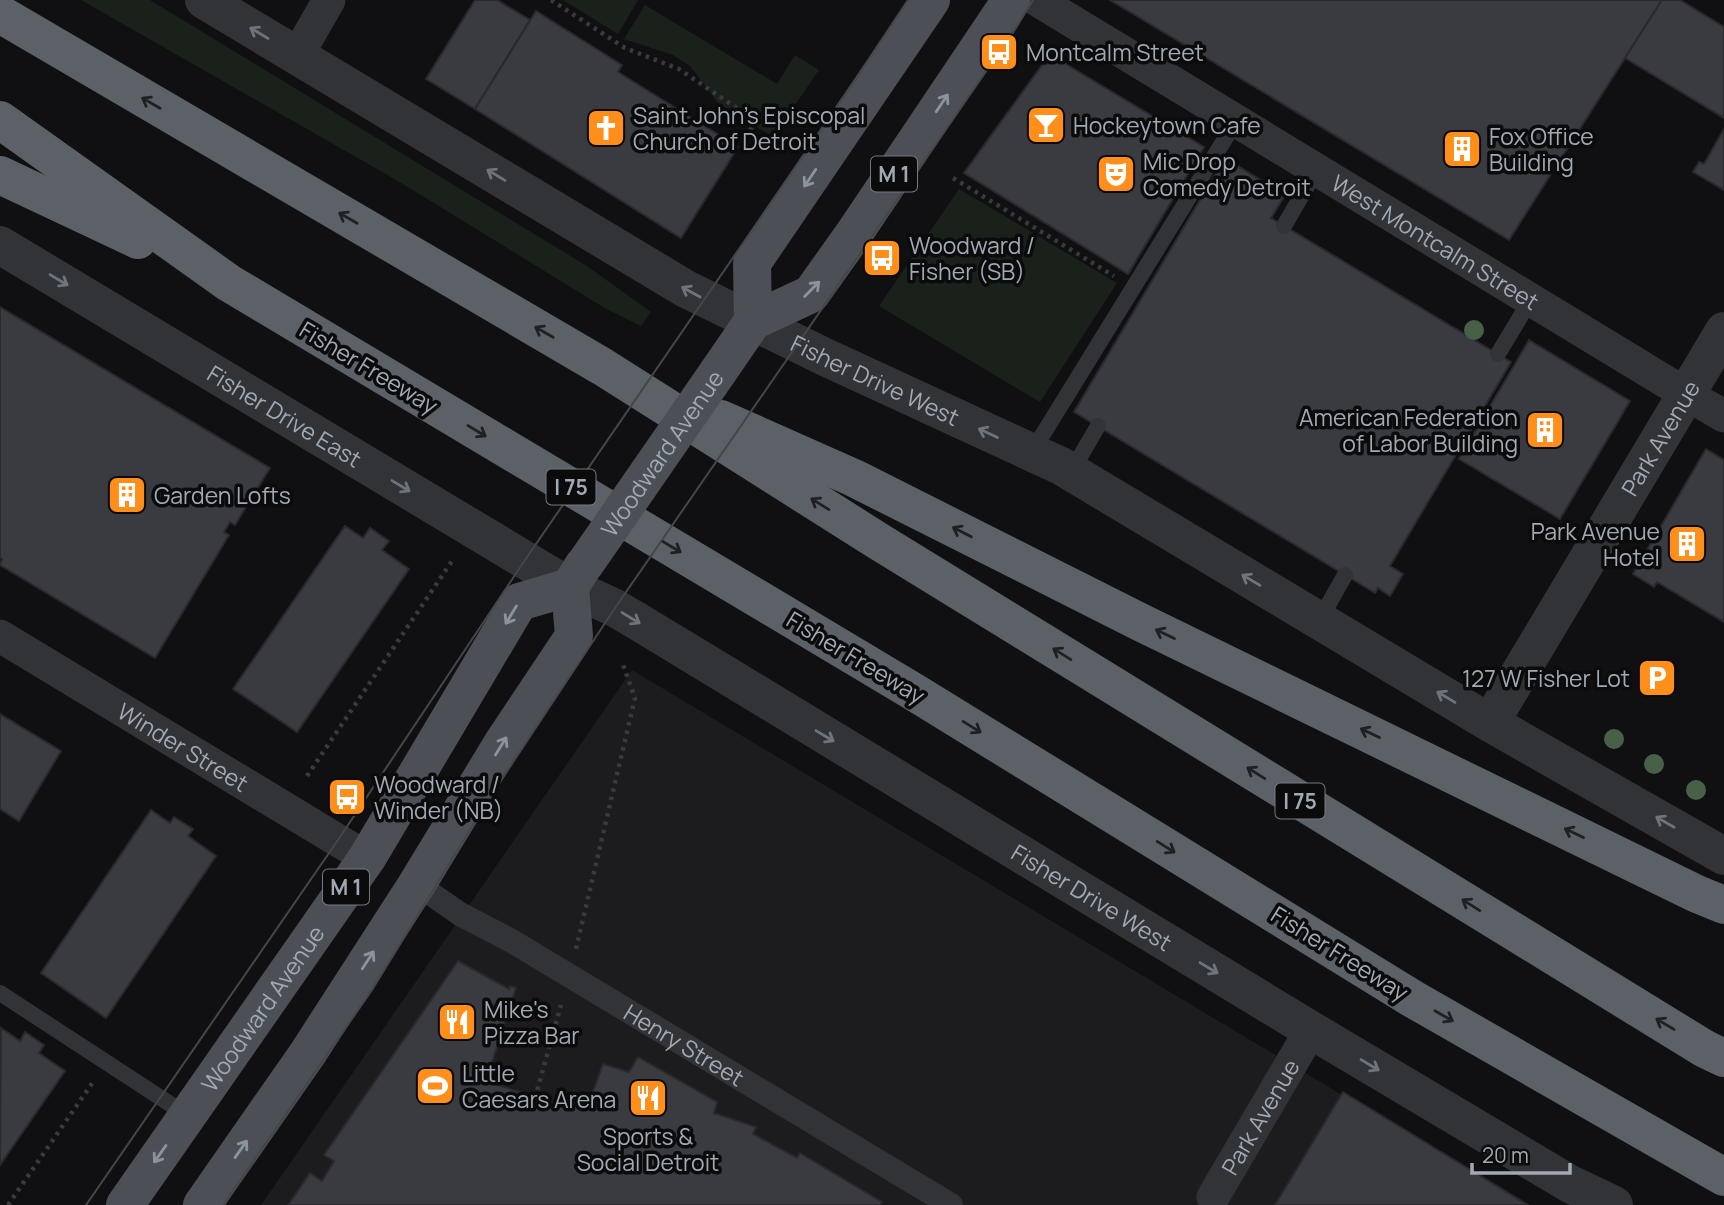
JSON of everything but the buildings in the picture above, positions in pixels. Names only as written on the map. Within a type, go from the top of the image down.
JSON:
[{"type":"highway","name":"I 75","points":[[0,14],[603,367],[901,555],[1671,1029],[1724,1058]]},
{"type":"highway","name":"Fisher Freeway","points":[[0,120],[229,283],[914,692],[1413,999],[1724,1178]]},
{"type":"highway","name":"I 75","points":[[0,175],[229,283]]},
{"type":"highway","points":[[603,367],[854,478],[1140,622],[1724,905]]},
{"type":"main road","points":[[753,321],[752,263],[931,0]]},
{"type":"main road","name":"M 1","points":[[753,321],[811,294],[1010,0]]},
{"type":"main road","name":"Woodward Avenue","points":[[125,1205],[367,858],[519,602],[578,575],[753,321]]},
{"type":"main road","name":"M 1","points":[[202,1205],[308,1053],[417,884],[504,741],[574,636],[578,575]]},
{"type":"street","points":[[204,0],[686,289],[753,321]]},
{"type":"street","points":[[297,56],[329,0]]},
{"type":"street","name":"West Montcalm Street","points":[[1037,0],[1724,416]]},
{"type":"street","name":"Fisher Drive East","points":[[0,245],[578,575]]},
{"type":"street","name":"Fisher Drive West","points":[[753,321],[1070,472],[1490,723],[1724,856]]},
{"type":"street","name":"Park Avenue","points":[[1490,723],[1724,331]]},
{"type":"street","name":"Fisher Drive West","points":[[578,575],[624,614],[1311,1030],[1570,1184],[1614,1205]]},
{"type":"street","name":"Winder Street","points":[[0,636],[367,858]]},
{"type":"street","name":"Henry Street","points":[[417,884],[460,914],[510,940],[951,1205]]},
{"type":"street","name":"Park Avenue","points":[[1211,1201],[1311,1030]]},
{"type":"lane","points":[[1031,453],[1236,121]]},
{"type":"lane","points":[[1284,226],[1317,169]]},
{"type":"lane","points":[[1497,354],[1531,299]]},
{"type":"lane","points":[[1070,472],[1098,426]]},
{"type":"lane","points":[[1320,621],[1345,575]]},
{"type":"lane","points":[[0,993],[187,1115]]},
{"type":"path","points":[[551,0],[625,48],[679,69],[756,121],[749,132],[778,150]]},
{"type":"path","points":[[953,178],[1133,288]]},
{"type":"path","points":[[307,776],[452,562]]},
{"type":"path","points":[[535,1098],[569,976],[635,698],[622,662]]},
{"type":"path","points":[[9,1205],[106,1062]]},
{"type":"shaded area","points":[[81,0],[150,0],[587,266],[651,312],[641,326],[603,307],[398,181]]},
{"type":"shaded area","points":[[563,0],[638,0],[618,34]]},
{"type":"shaded area","points":[[645,5],[777,84],[795,55],[819,70],[773,137],[719,104],[690,66],[673,55],[624,39]]},
{"type":"shaded area","points":[[959,189],[1117,283],[1040,402],[879,306]]},
{"type":"shaded area","points":[[632,670],[1526,1205],[261,1205]]},
{"type":"tram line","points":[[86,1205],[338,840],[525,560],[908,0]]},
{"type":"tram line","points":[[223,1205],[372,990],[494,791],[615,608],[1033,0]]},
{"type":"place","name":"Montcalm Street","points":[[999,52]]},
{"type":"place","name":"Hockeytown Cafe","points":[[1046,125]]},
{"type":"place","name":"Saint John's Episcopal Church of Detroit","points":[[606,128]]},
{"type":"place","name":"Fox Office Building","points":[[1462,149]]},
{"type":"place","name":"Mic Drop Comedy Detroit","points":[[1116,174]]},
{"type":"place","name":"Woodward / Fisher (SB)","points":[[882,258]]},
{"type":"place","name":"American Federation of Labor Building","points":[[1545,430]]},
{"type":"place","name":"Garden Lofts","points":[[127,495]]},
{"type":"place","name":"Park Avenue Hotel","points":[[1687,544]]},
{"type":"place","name":"127 W Fisher Lot","points":[[1657,678]]},
{"type":"place","name":"Woodward / Winder (NB)","points":[[347,797]]},
{"type":"place","name":"Mike's Pizza Bar","points":[[457,1022]]},
{"type":"place","name":"Little Caesars Arena","points":[[435,1086]]},
{"type":"place","name":"Sports & Social Detroit","points":[[648,1098]]}]
